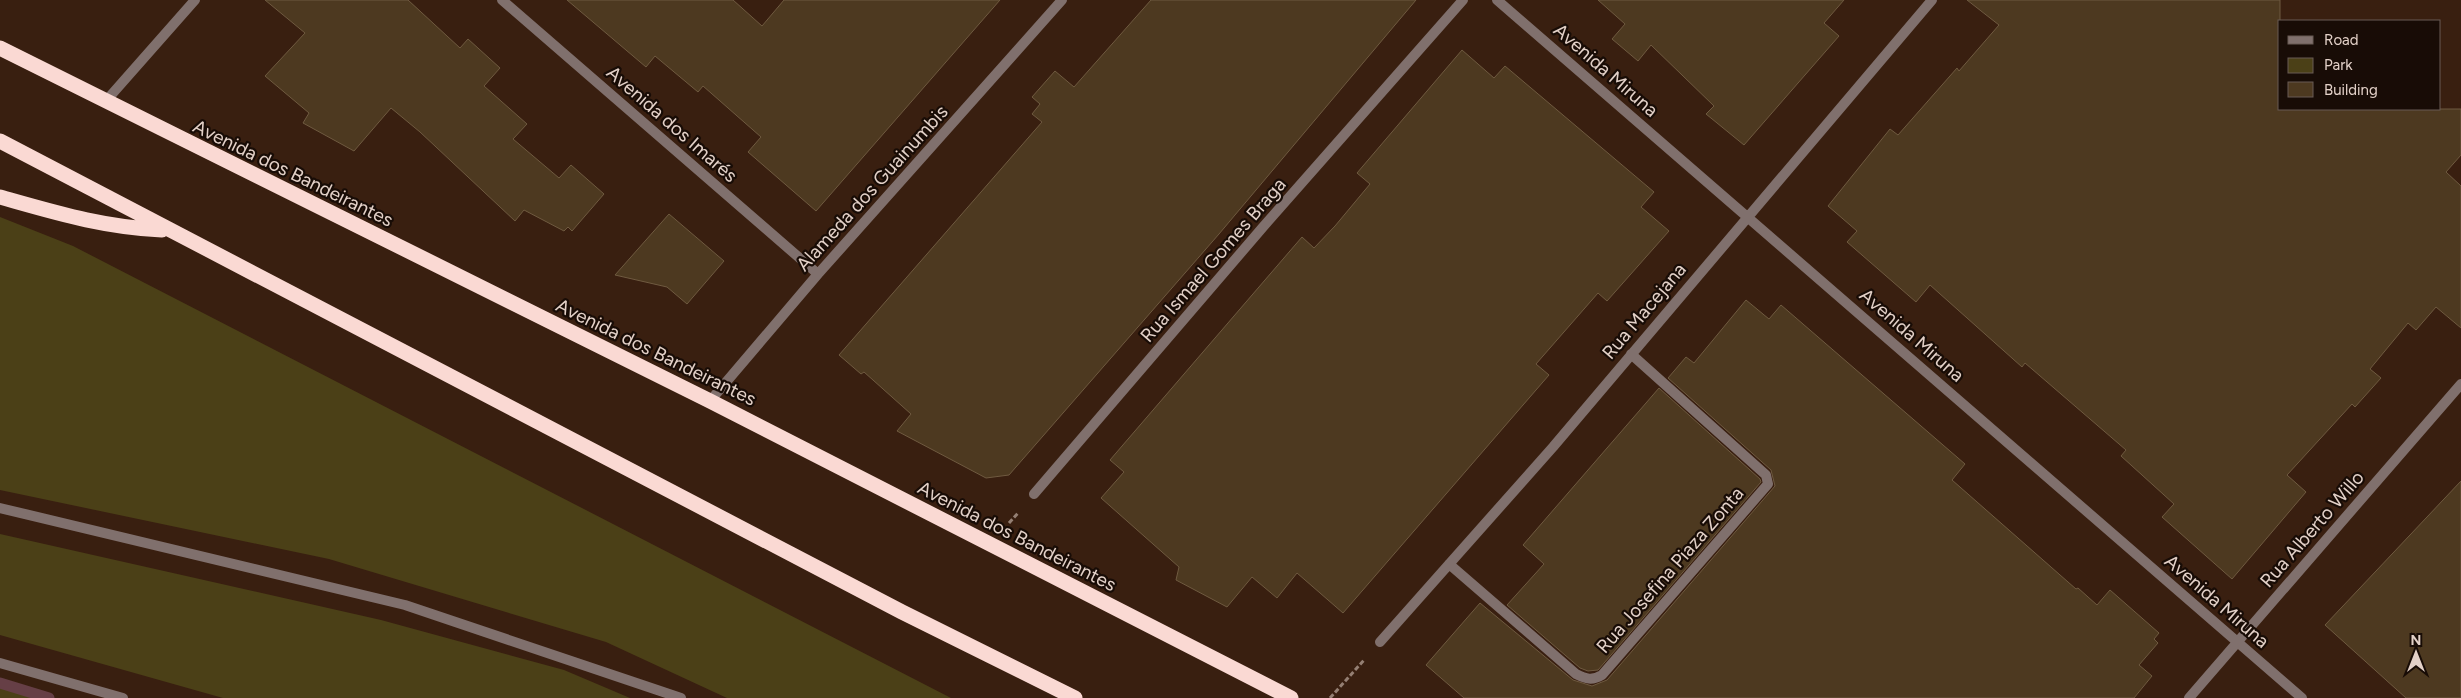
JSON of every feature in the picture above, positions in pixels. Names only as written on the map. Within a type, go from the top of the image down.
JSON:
[{"type":"highway","name":"Avenida dos Bandeirantes","points":[[0,48],[105,102],[710,401],[1291,698]]},
{"type":"highway","points":[[0,141],[893,607],[1075,698]]},
{"type":"highway","points":[[0,197],[88,222],[123,228],[168,230]]},
{"type":"street","points":[[105,102],[196,0]]},
{"type":"street","name":"Avenida dos Imarés","points":[[502,0],[818,274]]},
{"type":"street","name":"Alameda dos Guainumbis","points":[[710,401],[818,274],[1062,0]]},
{"type":"street","name":"Rua Ismael Gomes Braga","points":[[1034,494],[1263,227],[1463,0]]},
{"type":"street","name":"Avenida Miruna","points":[[1498,0],[2302,698]]},
{"type":"street","name":"Rua Macejana","points":[[1380,642],[1553,447],[1932,0]]},
{"type":"street","name":"Rua Josefina Piaza Zonta","points":[[1448,564],[1576,674],[1585,678],[1595,679],[1602,675],[1769,480],[1766,475],[1631,354]]},
{"type":"street","name":"Rua Alberto Willo","points":[[2189,698],[2461,384]]},
{"type":"street","points":[[0,508],[405,605],[681,698]]},
{"type":"street","points":[[0,663],[123,698]]},
{"type":"path","points":[[990,544],[1034,494]]},
{"type":"path","points":[[1330,698],[1380,642]]},
{"type":"green space","points":[[0,217],[73,246],[951,698],[727,698],[606,642],[329,559],[0,490]]},
{"type":"green space","points":[[0,534],[381,620],[564,670],[630,698],[223,698],[0,635]]},
{"type":"green space","points":[[0,686],[38,698],[0,698]]},
{"type":"building","points":[[265,0],[408,0],[460,48],[468,39],[500,68],[484,86],[527,124],[513,139],[559,178],[571,165],[604,194],[572,231],[568,227],[564,231],[524,210],[515,221],[420,132],[391,108],[354,151],[303,123],[309,113],[265,76],[305,33]]},
{"type":"building","points":[[567,0],[733,0],[762,26],[784,0],[1000,0],[816,211],[748,152],[761,137],[703,86],[698,92],[655,56],[646,67]]},
{"type":"building","points":[[1151,0],[1416,0],[1219,234],[1009,475],[986,478],[897,431],[911,414],[864,372],[861,374],[839,355],[1042,122],[1032,114],[1040,104],[1032,97],[1055,71],[1074,87]]},
{"type":"building","points":[[1598,0],[1844,0],[1824,23],[1839,36],[1744,145],[1706,114],[1714,106],[1651,45],[1638,61],[1612,39],[1625,24]]},
{"type":"building","points":[[1967,0],[2280,0],[2280,20],[2278,20],[2278,110],[2461,109],[2461,155],[2446,172],[2461,186],[2461,328],[2436,307],[2416,330],[2408,323],[2370,369],[2381,378],[2355,407],[2352,404],[2287,475],[2306,492],[2232,579],[2162,517],[2174,504],[2121,456],[2126,450],[2025,363],[2022,367],[1930,285],[1916,302],[1847,242],[1857,231],[1828,206],[1890,129],[1898,135],[1957,68],[1959,71],[1999,25]]},
{"type":"building","points":[[1462,50],[1494,78],[1505,66],[1654,192],[1641,207],[1669,231],[1607,301],[1598,293],[1536,364],[1549,375],[1343,613],[1297,573],[1277,598],[1252,577],[1227,607],[1176,580],[1179,567],[1101,498],[1124,472],[1110,460],[1302,237],[1314,248],[1335,226],[1370,184],[1357,173]]},
{"type":"building","points":[[669,214],[724,261],[687,304],[667,287],[615,275]]},
{"type":"building","points":[[1746,300],[1769,319],[1781,305],[1965,464],[1952,480],[2076,589],[2078,588],[2097,605],[2110,590],[2159,633],[2154,639],[2158,643],[2139,665],[2152,676],[2134,698],[1464,698],[1426,665],[1480,603],[1573,680],[1592,686],[1607,680],[1775,486],[1771,470],[1668,378],[1686,357],[1694,363]]},
{"type":"building","points":[[1659,388],[1760,479],[1761,482],[1598,670],[1588,671],[1580,668],[1507,605],[1544,564],[1523,545]]},
{"type":"building","points":[[2461,481],[2461,698],[2406,698],[2325,625]]},
{"type":"waterway","points":[[0,683],[49,698]]}]
